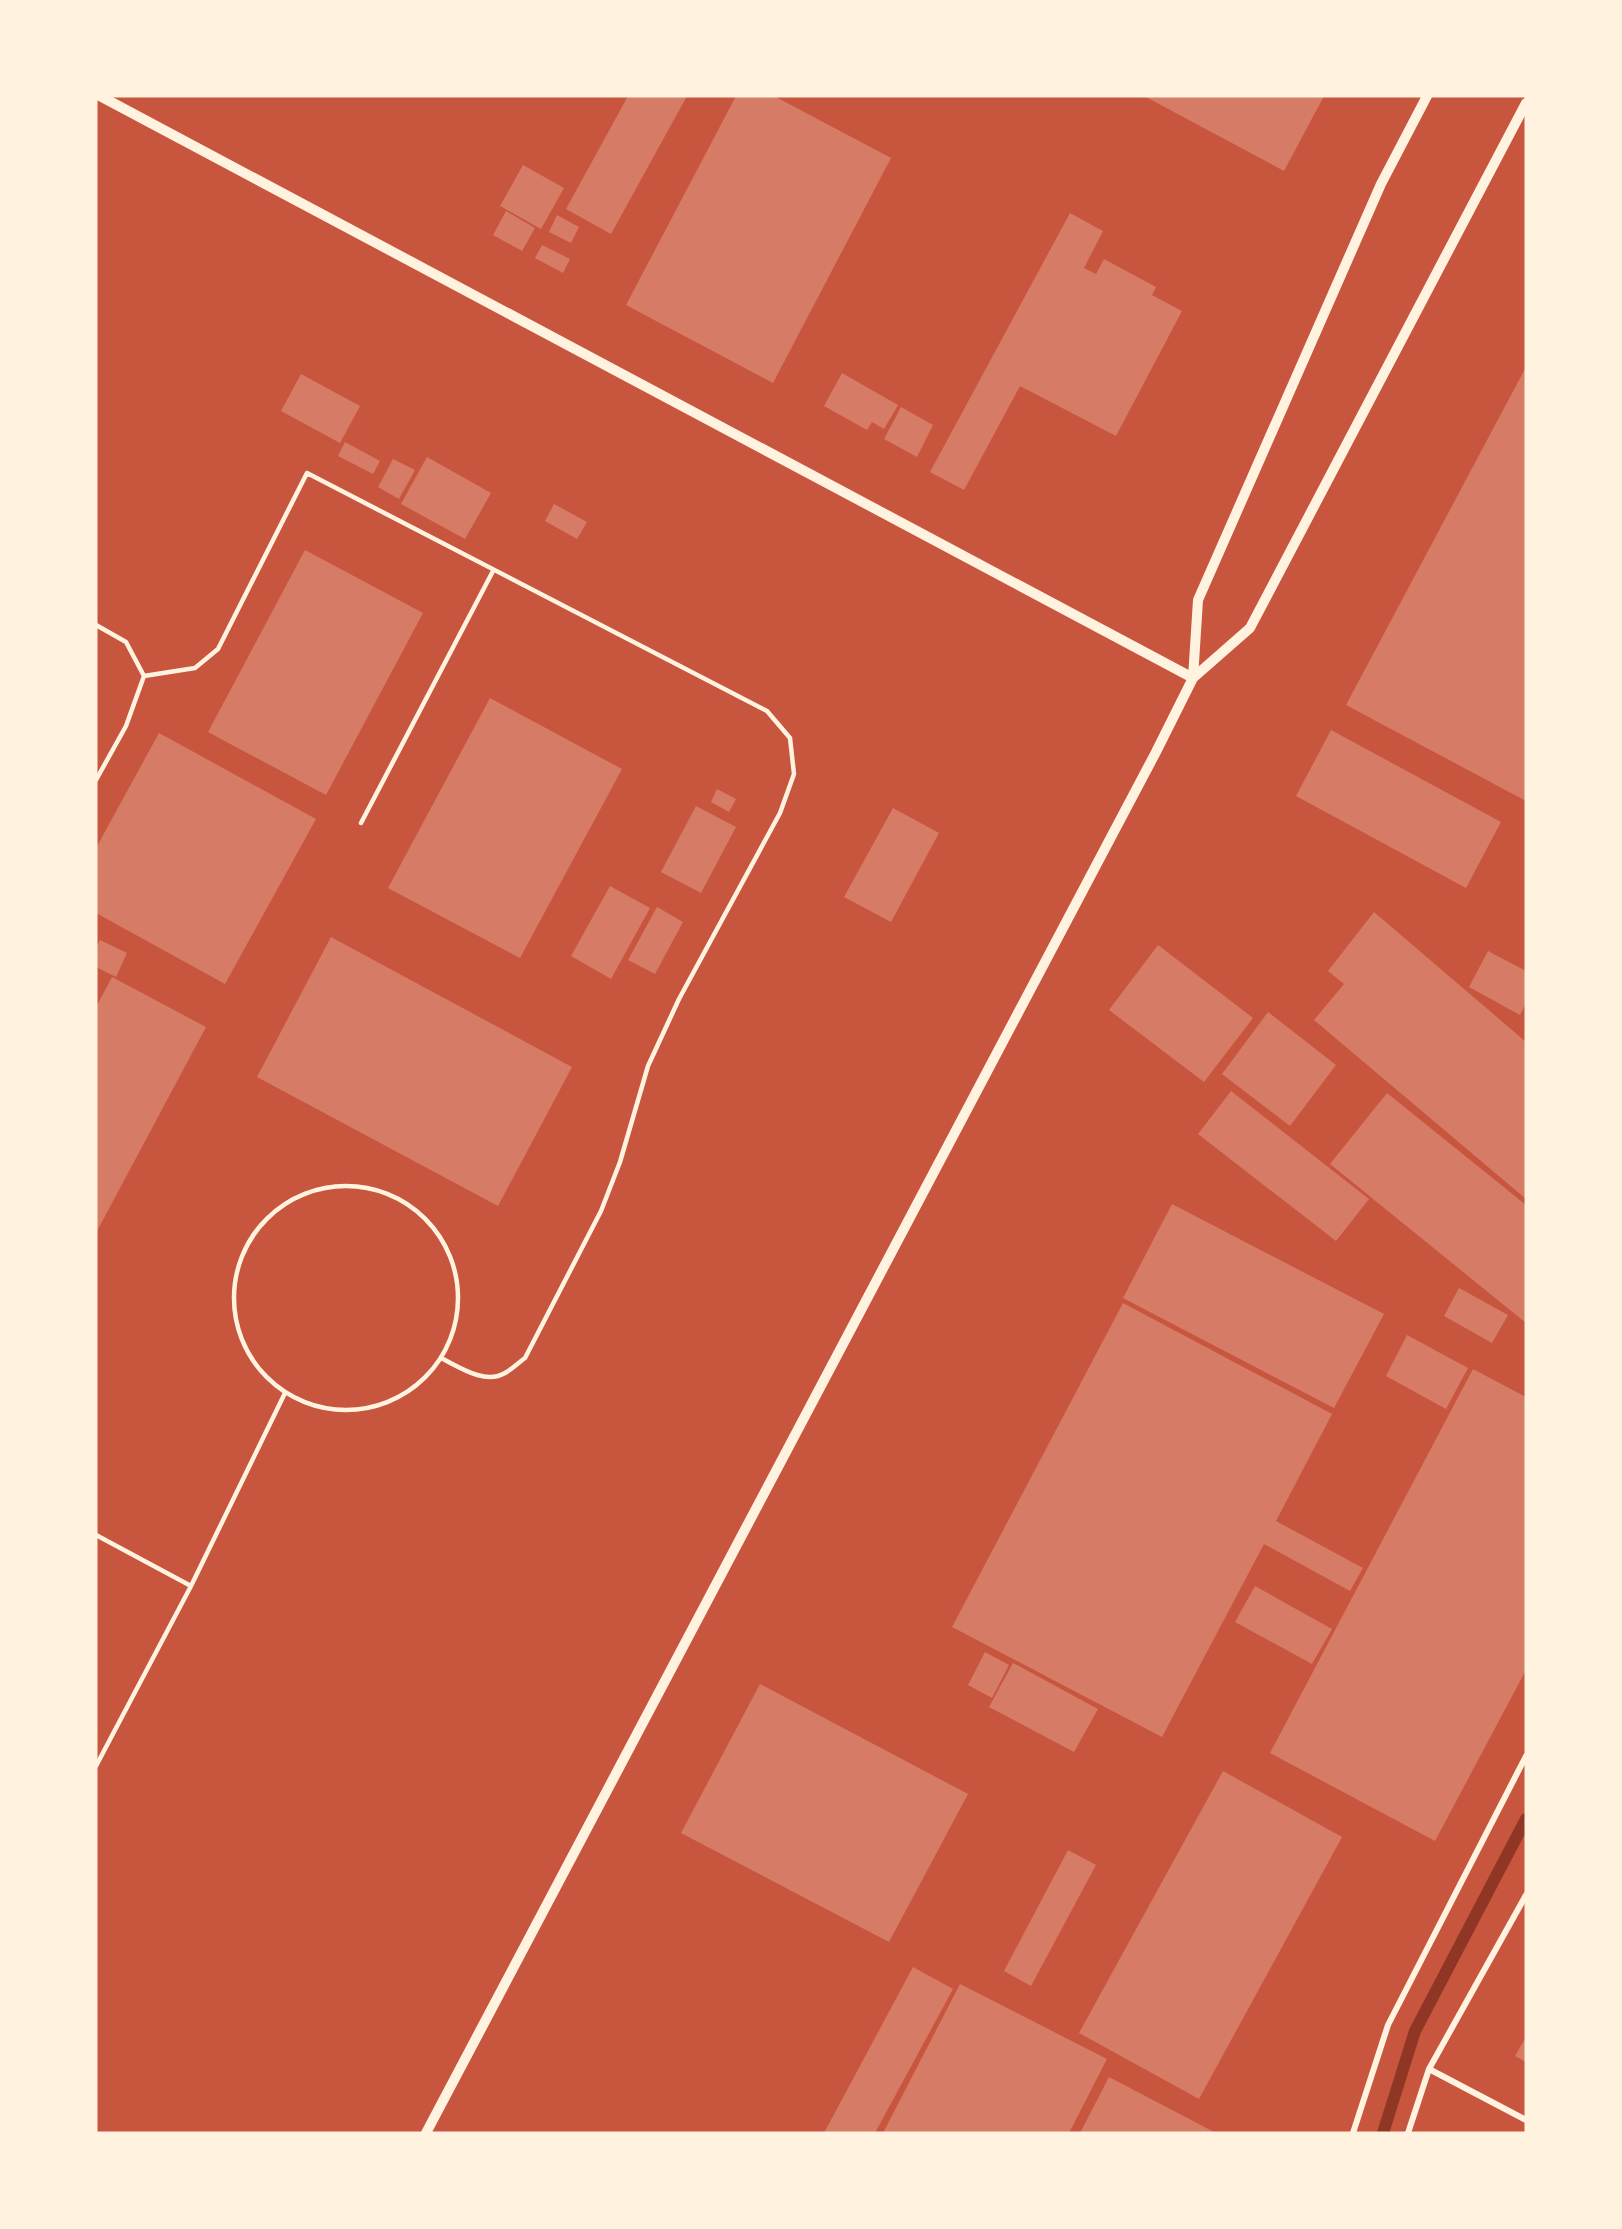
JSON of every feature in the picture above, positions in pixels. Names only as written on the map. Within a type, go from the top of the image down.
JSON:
[{"type":"street","points":[[100,96],[1193,678]]},
{"type":"street","points":[[1193,678],[1198,600],[1381,184],[1427,96]]},
{"type":"street","points":[[426,2133],[1193,678],[1250,628],[1526,103]]},
{"type":"street","points":[[1353,2133],[1388,2025],[1526,1756]]},
{"type":"street","points":[[1408,2133],[1429,2069],[1526,1895]]},
{"type":"street","points":[[1429,2069],[1526,2120]]},
{"type":"lane","points":[[144,676],[195,668],[218,649],[307,473],[767,711],[790,738],[794,774],[780,813],[679,999],[652,1057],[620,1162],[601,1211],[525,1358],[503,1375],[484,1376],[467,1372],[441,1358]]},
{"type":"lane","points":[[361,824],[493,571]]},
{"type":"lane","points":[[96,625],[126,642],[144,676],[126,726],[96,780]]},
{"type":"lane","points":[[359,1186],[395,1196],[426,1218],[448,1249],[458,1285],[456,1323],[441,1358],[418,1384],[387,1402],[353,1410],[318,1407],[285,1393],[257,1368],[239,1335],[233,1297],[240,1260],[258,1227],[287,1202],[321,1187],[359,1186]]},
{"type":"lane","points":[[96,1766],[191,1586],[285,1393]]},
{"type":"lane","points":[[96,1535],[191,1586]]},
{"type":"building","points":[[628,96],[687,96],[611,234],[566,209]]},
{"type":"building","points":[[736,96],[774,96],[891,158],[773,383],[626,305]]},
{"type":"building","points":[[1144,96],[1324,96],[1284,171]]},
{"type":"building","points":[[523,165],[564,188],[541,229],[500,206]]},
{"type":"building","points":[[506,211],[535,228],[522,251],[493,235]]},
{"type":"building","points":[[1070,213],[1103,231],[1084,268],[1096,274],[1104,259],[1156,287],[1152,295],[1182,311],[1116,436],[1020,386],[964,490],[930,472]]},
{"type":"building","points":[[557,215],[579,227],[571,243],[549,232]]},
{"type":"building","points":[[542,245],[570,259],[563,273],[535,258]]},
{"type":"building","points":[[1526,367],[1526,801],[1346,705]]},
{"type":"building","points":[[842,373],[898,405],[884,429],[872,422],[867,430],[824,406]]},
{"type":"building","points":[[301,374],[360,406],[340,443],[281,411]]},
{"type":"building","points":[[901,407],[933,425],[917,457],[884,439]]},
{"type":"building","points":[[345,442],[380,461],[373,474],[338,456]]},
{"type":"building","points":[[427,457],[491,493],[465,539],[401,504]]},
{"type":"building","points":[[393,459],[415,470],[399,499],[378,487]]},
{"type":"building","points":[[554,504],[587,522],[577,539],[545,521]]},
{"type":"building","points":[[305,550],[423,613],[326,795],[208,732]]},
{"type":"building","points":[[490,698],[622,769],[520,958],[388,888]]},
{"type":"building","points":[[1331,730],[1501,822],[1466,888],[1296,796]]},
{"type":"building","points":[[159,733],[316,819],[225,984],[96,913],[96,848]]},
{"type":"building","points":[[717,789],[736,799],[729,812],[711,802]]},
{"type":"building","points":[[696,806],[736,827],[701,893],[661,872]]},
{"type":"building","points":[[893,808],[939,833],[891,922],[844,897]]},
{"type":"building","points":[[610,886],[650,908],[611,979],[571,956]]},
{"type":"building","points":[[657,907],[683,922],[655,974],[628,960]]},
{"type":"building","points":[[1374,912],[1526,1042],[1526,1199],[1314,1020],[1344,984],[1328,971]]},
{"type":"building","points":[[331,937],[572,1067],[498,1206],[257,1077]]},
{"type":"building","points":[[100,940],[127,953],[116,977],[96,967],[96,948]]},
{"type":"building","points":[[1158,945],[1253,1018],[1204,1082],[1109,1010]]},
{"type":"building","points":[[1488,951],[1526,971],[1526,1003],[1520,1015],[1469,987]]},
{"type":"building","points":[[112,977],[206,1027],[96,1233],[96,1007]]},
{"type":"building","points":[[1268,1012],[1336,1065],[1290,1126],[1222,1074]]},
{"type":"building","points":[[1231,1091],[1369,1199],[1336,1241],[1198,1134]]},
{"type":"building","points":[[1387,1093],[1526,1205],[1526,1323],[1330,1164]]},
{"type":"building","points":[[1172,1204],[1384,1314],[1334,1408],[1123,1298]]},
{"type":"building","points":[[1459,1288],[1508,1315],[1492,1343],[1444,1316]]},
{"type":"building","points":[[1123,1303],[1332,1414],[1276,1521],[1363,1568],[1350,1591],[1264,1544],[1162,1737],[952,1627]]},
{"type":"building","points":[[1407,1335],[1468,1368],[1446,1409],[1386,1376]]},
{"type":"building","points":[[1473,1369],[1526,1397],[1526,1670],[1435,1841],[1270,1753]]},
{"type":"building","points":[[1255,1586],[1332,1629],[1312,1664],[1235,1622]]},
{"type":"building","points":[[985,1652],[1009,1665],[992,1698],[968,1685]]},
{"type":"building","points":[[1013,1663],[1098,1709],[1074,1752],[989,1707]]},
{"type":"building","points":[[760,1684],[968,1794],[889,1942],[681,1833]]},
{"type":"building","points":[[1223,1771],[1342,1837],[1199,2099],[1079,2033]]},
{"type":"building","points":[[1068,1850],[1096,1865],[1031,1986],[1004,1971]]},
{"type":"building","points":[[913,1967],[953,1989],[875,2133],[824,2133]]},
{"type":"building","points":[[960,1984],[1107,2059],[1069,2133],[883,2133]]},
{"type":"building","points":[[1526,2037],[1526,2062],[1515,2056]]},
{"type":"building","points":[[1109,2077],[1216,2133],[1080,2133]]},
{"type":"waterway","points":[[1383,2133],[1415,2031],[1526,1819]]}]
